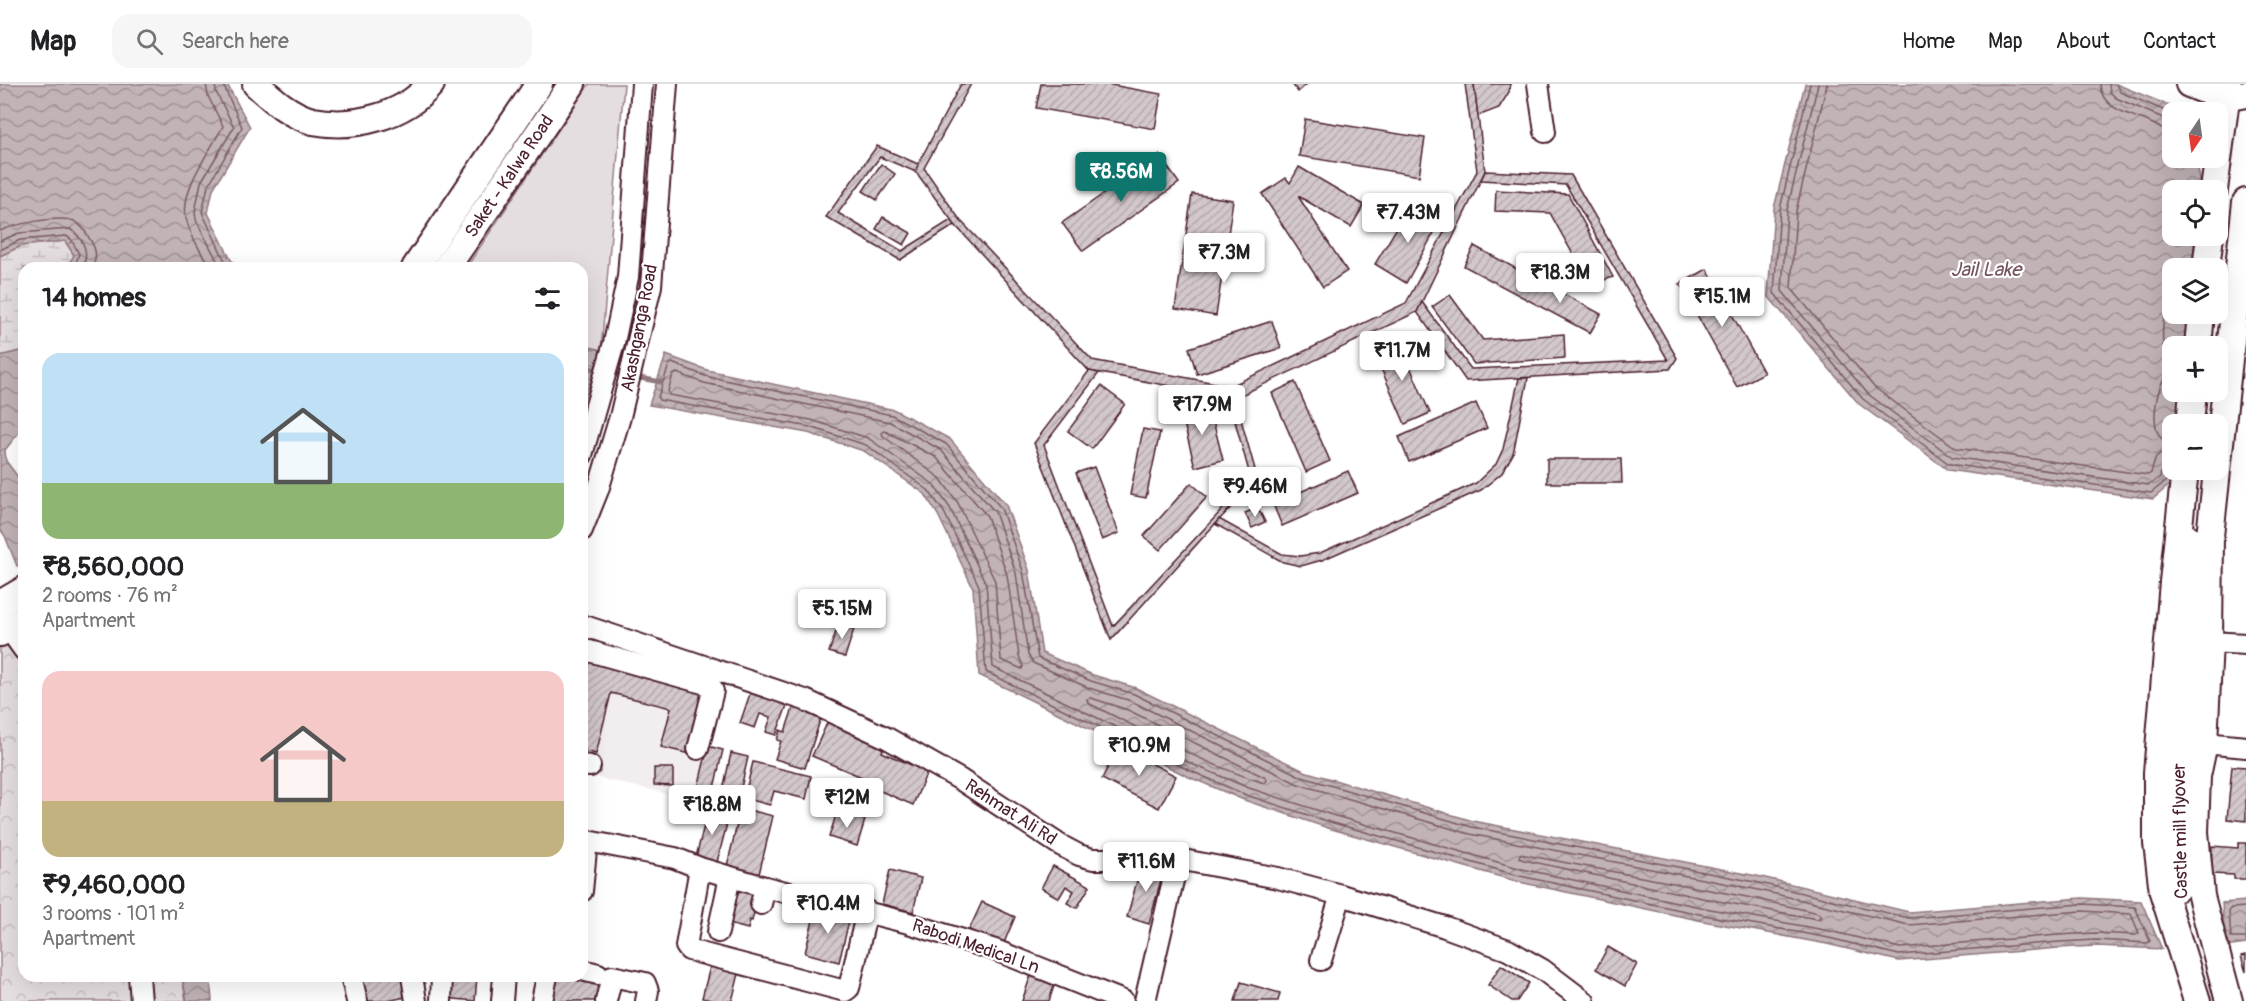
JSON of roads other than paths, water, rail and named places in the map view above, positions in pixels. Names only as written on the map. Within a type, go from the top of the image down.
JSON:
[{"type":"main road","points":[[256,84],[277,104],[312,120],[353,123],[391,113],[423,94],[431,84]]},
{"type":"main road","name":"Saket - Kalwa Road","points":[[419,262],[539,84]]},
{"type":"main road","name":"Saket - Kalwa Road","points":[[450,262],[572,84]]},
{"type":"main road","points":[[2189,84],[2233,92],[2216,180]]},
{"type":"main road","points":[[2229,1001],[2201,897],[2195,832],[2197,776],[2204,743],[2209,642],[2210,536],[2246,202]]},
{"type":"main road","points":[[2184,480],[2157,773],[2157,843],[2163,892],[2197,1001]]},
{"type":"main road","name":"Castle mill flyover","points":[[2185,480],[2186,506],[2193,557],[2180,729],[2177,895],[2209,1001]]},
{"type":"street","name":"Akashganga Road","points":[[588,437],[614,343],[628,277],[642,84]]},
{"type":"street","name":"Akashganga Road","points":[[588,515],[620,417],[651,286],[668,84]]},
{"type":"street","points":[[1538,84],[1545,132]]},
{"type":"street","points":[[10,613],[18,634]]},
{"type":"street","name":"Rehmat Ali Rd","points":[[588,627],[805,700],[906,748],[1079,855],[1093,859],[1178,859],[1278,878],[1341,895],[1445,927],[1508,950],[1543,970],[1584,1001]]},
{"type":"street","points":[[2209,642],[2246,644]]},
{"type":"street","points":[[588,651],[710,685],[713,692],[698,749]]},
{"type":"street","points":[[2204,743],[2246,747]]},
{"type":"street","name":"Rabodi Medical Ln","points":[[588,841],[675,858],[730,877],[763,896],[867,912],[995,950],[1123,1001]]},
{"type":"street","points":[[1145,1001],[1178,859]]},
{"type":"street","points":[[700,868],[686,946],[689,950],[845,991],[849,988],[867,912]]},
{"type":"street","points":[[718,932],[730,877]]},
{"type":"street","points":[[1321,960],[1341,895]]},
{"type":"street","points":[[606,1001],[612,976],[645,983],[648,991],[646,1001]]},
{"type":"street","points":[[139,982],[141,1001]]},
{"type":"street","points":[[352,982],[357,1001]]},
{"type":"street","points":[[413,982],[416,1001]]},
{"type":"street","points":[[441,1001],[442,982]]},
{"type":"street","points":[[502,1001],[504,982]]},
{"type":"street","points":[[542,1001],[546,982]]},
{"type":"water","points":[[0,84],[227,84],[250,127],[213,189],[208,213],[234,262],[70,262],[74,255],[65,241],[21,246],[0,256]]},
{"type":"water","name":"Jail Lake","points":[[1805,84],[2116,84],[2162,103],[2162,168],[2198,168],[2200,180],[2162,180],[2162,246],[2194,246],[2193,258],[2162,258],[2162,324],[2187,324],[2186,336],[2162,336],[2162,402],[2180,402],[2179,414],[2162,414],[2162,480],[2173,480],[2173,482],[2153,499],[1948,470],[1859,404],[1768,296],[1774,208]]},
{"type":"water","points":[[588,347],[601,350],[588,388]]},
{"type":"water","points":[[18,352],[18,434],[5,450],[6,461],[18,477],[17,566],[0,529],[0,356]]},
{"type":"water","points":[[666,355],[707,370],[895,410],[950,439],[1006,505],[1029,570],[1042,653],[1093,675],[1136,688],[1304,771],[1473,821],[1757,876],[1909,912],[2082,898],[2141,901],[2162,949],[2096,946],[1899,961],[1827,944],[1703,921],[1519,882],[1328,828],[1244,800],[1189,777],[979,675],[973,588],[938,515],[925,494],[864,451],[808,433],[649,405]]},
{"type":"water","points":[[2246,901],[2246,944],[2225,947],[2222,903]]},
{"type":"water","points":[[183,982],[210,982],[212,1001],[187,1001]]},
{"type":"waterway","points":[[588,368],[661,382]]}]
